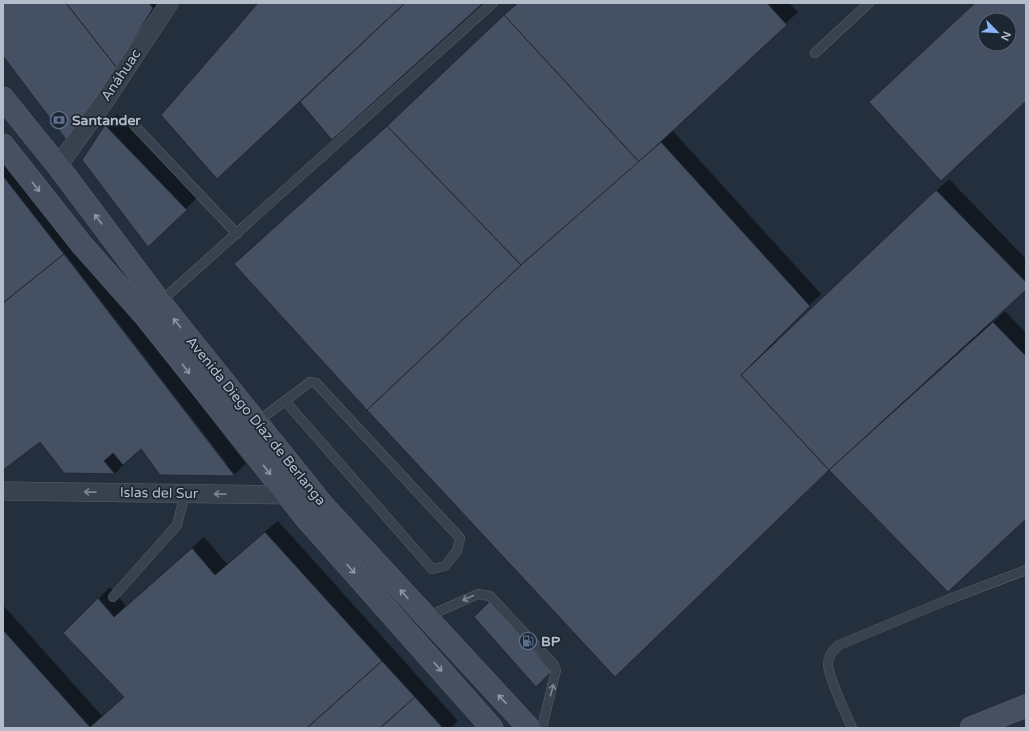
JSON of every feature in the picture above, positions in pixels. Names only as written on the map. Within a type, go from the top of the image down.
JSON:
[{"type":"main road","name":"Avenida Diego Díaz de Berlanga","points":[[3,98],[58,166],[160,302],[315,495],[529,728]]},
{"type":"main road","name":"Avenida Diego Díaz de Berlanga","points":[[3,144],[82,245],[145,316],[305,517],[492,728]]},
{"type":"main road","points":[[3,144],[23,161],[41,170],[58,166]]},
{"type":"main road","points":[[82,245],[97,255],[128,284],[148,306],[153,307],[160,302]]},
{"type":"main road","points":[[971,728],[1026,706]]},
{"type":"street","name":"Anáhuac","points":[[58,166],[106,99],[169,3]]},
{"type":"street","name":"Islas del Sur","points":[[3,491],[315,495]]},
{"type":"lane","points":[[160,302],[493,3]]},
{"type":"lane","points":[[815,53],[869,3]]},
{"type":"lane","points":[[133,124],[237,234]]},
{"type":"lane","points":[[257,422],[310,382],[316,383],[460,538],[457,551],[445,566],[432,569],[285,402]]},
{"type":"lane","points":[[112,597],[177,525],[185,494]]},
{"type":"lane","points":[[852,728],[830,676],[828,664],[829,656],[833,650],[839,645],[940,603],[1026,570]]},
{"type":"lane","points":[[426,617],[478,594],[490,596],[554,665],[556,670],[556,676],[542,728]]},
{"type":"building","points":[[5,3],[66,3],[117,68],[68,142],[3,56],[3,6]]},
{"type":"building","points":[[66,3],[149,3],[153,8],[117,68]]},
{"type":"building","points":[[258,3],[405,3],[217,179],[161,115]]},
{"type":"building","points":[[405,3],[483,3],[332,140],[300,102]]},
{"type":"building","points":[[518,3],[767,3],[787,25],[639,162],[504,15]]},
{"type":"building","points":[[975,3],[1026,3],[1026,101],[941,181],[869,102]]},
{"type":"building","points":[[504,15],[639,162],[521,265],[387,126]]},
{"type":"building","points":[[105,125],[187,210],[148,247],[82,160]]},
{"type":"building","points":[[387,126],[521,265],[367,410],[234,264]]},
{"type":"building","points":[[661,142],[810,306],[741,375],[829,470],[615,677],[367,410],[521,265]]},
{"type":"building","points":[[3,176],[64,254],[3,303]]},
{"type":"building","points":[[936,190],[1026,282],[1026,290],[829,470],[741,375]]},
{"type":"building","points":[[64,254],[235,476],[160,475],[141,449],[123,465],[113,453],[104,461],[115,474],[64,473],[40,442],[3,470],[3,303]]},
{"type":"building","points":[[993,322],[1026,356],[1026,519],[948,592],[829,470]]},
{"type":"building","points":[[265,532],[382,661],[307,728],[89,728],[124,697],[63,633],[98,598],[114,617],[192,548],[215,575]]},
{"type":"building","points":[[490,601],[552,671],[536,687],[474,617]]},
{"type":"building","points":[[3,630],[90,727],[89,728],[3,728]]},
{"type":"building","points":[[382,661],[415,697],[380,728],[307,728]]},
{"type":"building","points":[[415,697],[443,728],[380,728]]},
{"type":"place","name":"Santander","points":[[59,120]]},
{"type":"place","name":"BP","points":[[528,641]]}]
